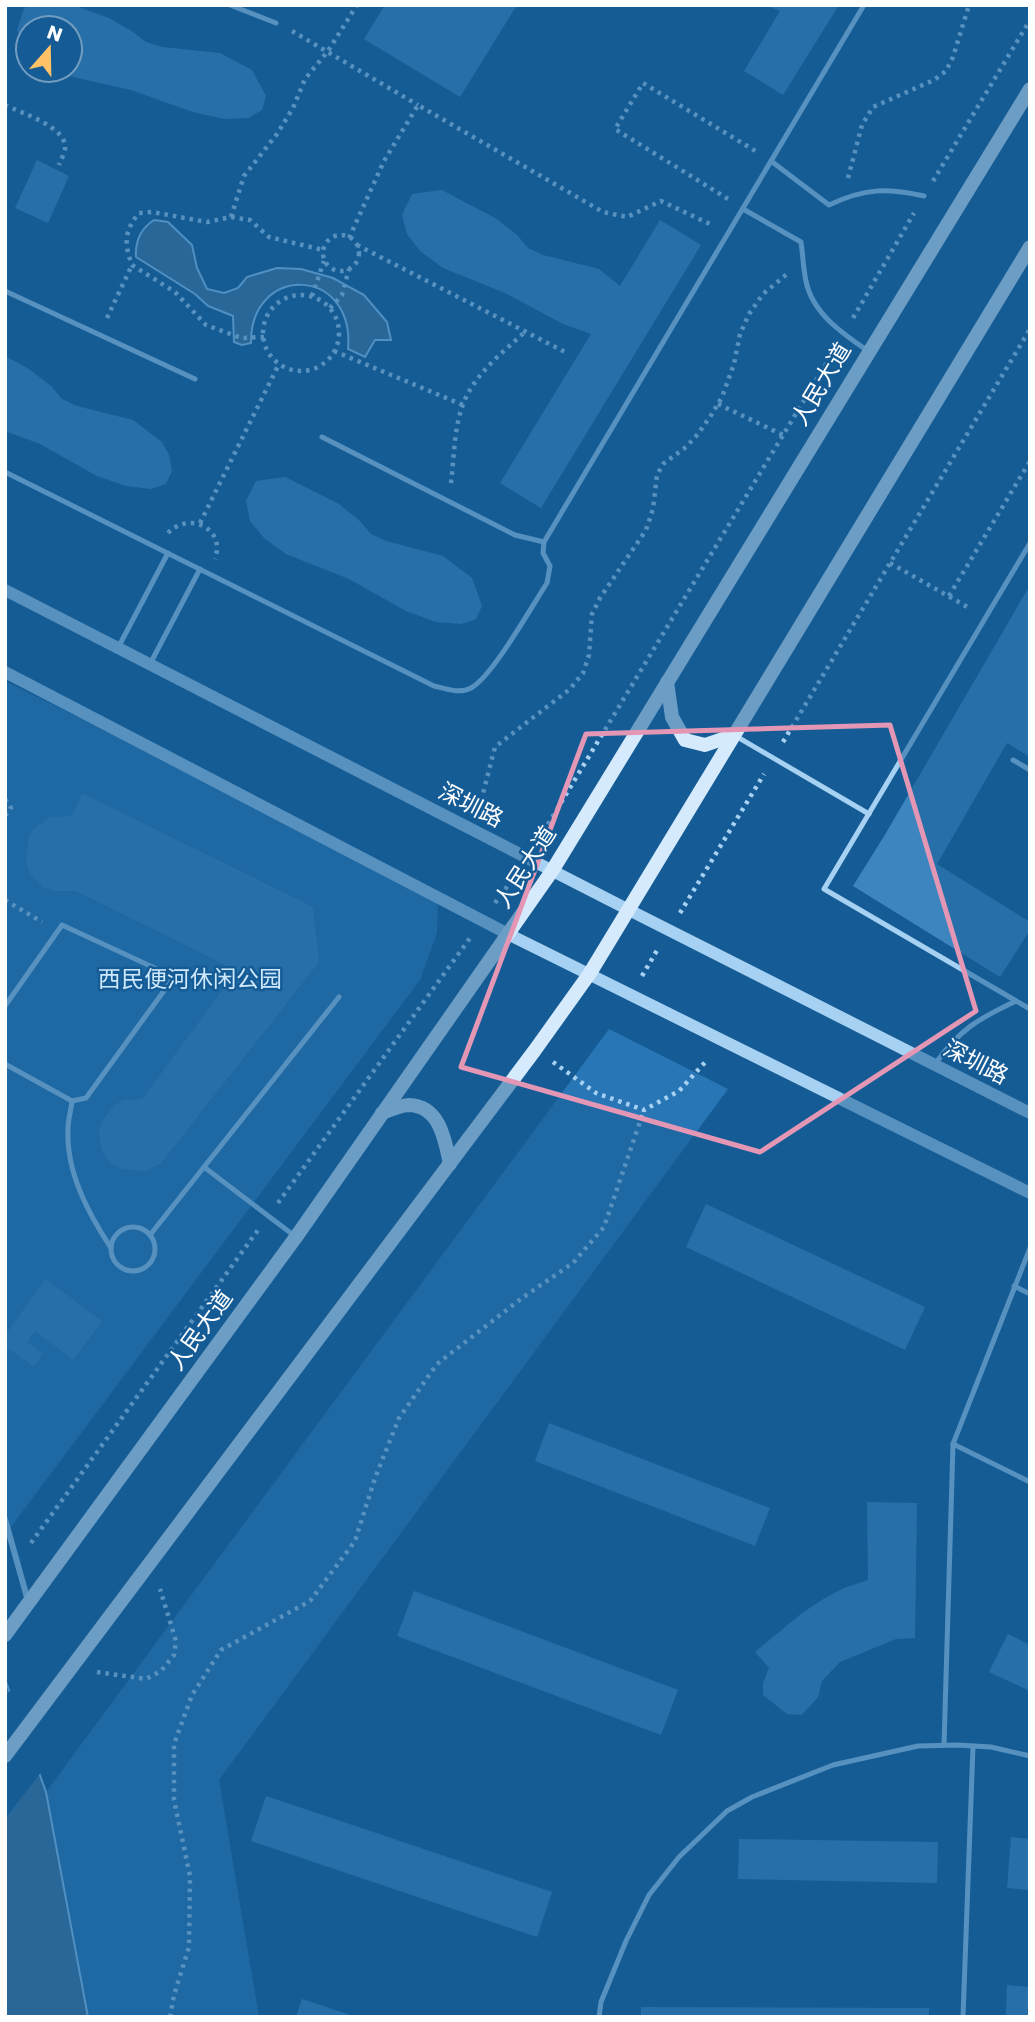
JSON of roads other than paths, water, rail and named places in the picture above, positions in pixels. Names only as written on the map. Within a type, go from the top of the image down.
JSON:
[{"type":"main road","name":"人民大道","points":[[9,1629],[296,1237],[552,871],[1030,89]]},
{"type":"main road","points":[[5,1756],[450,1164],[590,973],[1030,247]]},
{"type":"main road","points":[[667,682],[672,717],[685,740],[705,745],[734,735]]},
{"type":"main road","points":[[382,1113],[408,1105],[429,1111],[443,1130],[450,1164]]},
{"type":"street","name":"深圳路","points":[[5,590],[552,871],[1029,1110]]},
{"type":"street","points":[[5,672],[482,921],[1030,1193]]},
{"type":"street","points":[[5,1519],[29,1605]]},
{"type":"lane","points":[[230,5],[276,23]]},
{"type":"lane","points":[[5,472],[435,686],[455,691],[470,689],[485,677],[547,583],[550,566],[543,553],[544,542],[863,5]]},
{"type":"lane","points":[[771,162],[829,205],[842,198],[873,190],[893,189],[924,196]]},
{"type":"lane","points":[[743,209],[801,242],[806,283],[819,309],[844,334],[868,351]]},
{"type":"lane","points":[[5,291],[195,379]]},
{"type":"lane","points":[[322,437],[515,535],[544,542]]},
{"type":"lane","points":[[1030,543],[824,889],[1030,1009]]},
{"type":"lane","points":[[118,648],[168,553]]},
{"type":"lane","points":[[150,664],[200,569]]},
{"type":"lane","points":[[734,735],[869,814]]},
{"type":"lane","points":[[1013,760],[1030,770]]},
{"type":"lane","points":[[5,1006],[62,925],[174,977],[86,1098],[72,1101],[5,1064]]},
{"type":"lane","points":[[150,1235],[339,997]]},
{"type":"lane","points":[[935,1064],[952,1040],[979,1018],[1016,1001]]},
{"type":"lane","points":[[72,1101],[68,1129],[71,1163],[91,1219],[111,1248],[115,1262],[133,1271],[140,1270],[146,1267],[154,1256],[155,1248],[150,1235],[144,1230],[130,1227],[117,1234],[111,1248]]},
{"type":"lane","points":[[204,1167],[296,1237]]},
{"type":"lane","points":[[944,1745],[953,1444],[1030,1248]]},
{"type":"lane","points":[[1014,1286],[1030,1294]]},
{"type":"lane","points":[[953,1444],[1030,1482]]},
{"type":"lane","points":[[599,2017],[601,2002],[626,1941],[649,1895],[680,1857],[727,1811],[752,1797],[834,1765],[918,1746],[991,1747],[1030,1756]]},
{"type":"lane","points":[[963,2017],[973,1746]]},
{"type":"park label","name":"西民便河休闲公园","points":[[190,979]]}]
